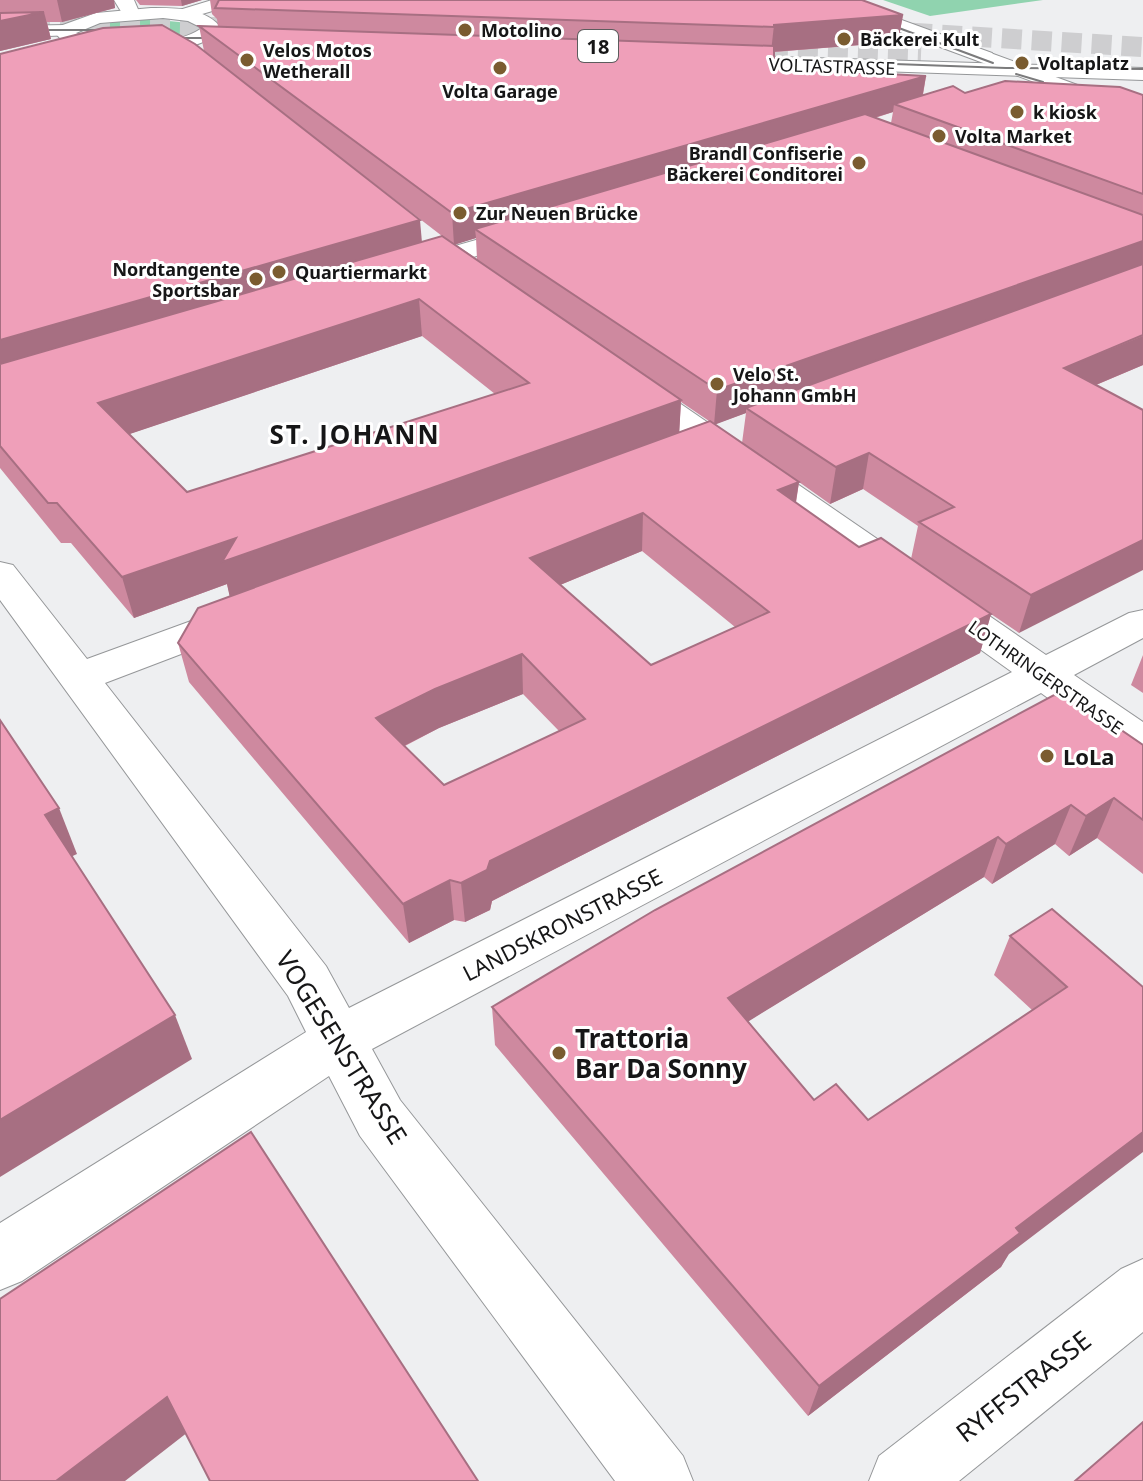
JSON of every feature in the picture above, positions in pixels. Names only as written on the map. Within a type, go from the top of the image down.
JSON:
[{"type":"street","points":[[182,15],[230,0]]},
{"type":"street","points":[[830,0],[1143,116]]},
{"type":"street","points":[[0,32],[68,43],[108,47],[186,49],[229,36],[201,18],[127,7],[89,20],[68,43],[29,52]]},
{"type":"street","points":[[186,49],[210,33],[212,25]]},
{"type":"street","name":"VOLTASTRASSE","points":[[1143,58],[693,55],[1028,73],[1143,74]]},
{"type":"street","points":[[1143,82],[1139,89],[1143,99]]},
{"type":"street","points":[[388,275],[436,247],[566,221]]},
{"type":"street","points":[[436,247],[485,283]]},
{"type":"street","name":"LOTHRINGERSTRASSE","points":[[610,370],[726,434],[1043,675],[1143,744]]},
{"type":"street","points":[[666,456],[726,434]]},
{"type":"street","name":"VOGESENSTRASSE","points":[[0,573],[307,981],[380,1118],[658,1481]]},
{"type":"street","points":[[77,678],[269,606]]},
{"type":"street","name":"LANDSKRONSTRASSE","points":[[0,1259],[339,1040],[1143,622]]},
{"type":"street","name":"RYFFSTRASSE","points":[[904,1481],[1143,1291]]},
{"type":"green space","points":[[883,0],[1043,0],[930,16]]},
{"type":"green space","points":[[149,19],[188,23],[196,28],[174,39],[85,34],[90,28],[105,22]]},
{"type":"building","points":[[219,0],[862,0],[903,15],[774,27],[215,8]]},
{"type":"building","points":[[44,12],[0,21],[0,13]]},
{"type":"building","points":[[162,25],[195,44],[420,220],[0,340],[0,54],[103,28]]},
{"type":"building","points":[[199,26],[774,46],[774,68],[926,76],[452,213]]},
{"type":"building","points":[[1005,81],[1120,87],[1143,95],[1143,194],[894,104],[953,86],[965,93]]},
{"type":"building","points":[[865,114],[1143,215],[1143,241],[717,390],[475,229]]},
{"type":"building","points":[[442,236],[681,400],[222,562],[236,538],[122,577],[57,503],[48,503],[0,446],[0,364]],"holes":[[[419,299],[529,383],[187,492],[98,403]]]},
{"type":"building","points":[[1143,264],[1143,335],[1064,368],[1143,410],[1143,540],[1031,595],[919,522],[954,507],[869,453],[836,467],[746,408]]},
{"type":"building","points":[[710,421],[799,482],[778,490],[859,547],[881,538],[991,614],[490,861],[487,870],[461,883],[450,880],[403,904],[178,643],[198,608]],"holes":[[[643,513],[769,612],[651,665],[530,558]],[[522,654],[585,719],[444,785],[376,718],[435,689]]]},
{"type":"building","points":[[1054,695],[1076,699],[1143,745],[1143,820],[1114,798],[1086,816],[1071,805],[1006,844],[998,837],[728,998],[814,1100],[836,1084],[868,1120],[1067,987],[1010,936],[1052,909],[1143,987],[1143,1132],[1016,1228],[1020,1233],[819,1386],[492,1007],[655,910]]},
{"type":"building","points":[[0,720],[59,808],[45,815],[175,1015],[0,1120]]},
{"type":"building","points":[[251,1132],[478,1481],[210,1481],[167,1397],[56,1481],[0,1481],[0,1299]]},
{"type":"building","points":[[1143,1422],[1143,1481],[1075,1481]]},
{"type":"tunnel","points":[[0,22],[257,28]]},
{"type":"tunnel","points":[[882,31],[1143,47]]},
{"type":"tunnel","points":[[738,48],[921,55]]},
{"type":"tram line","points":[[880,21],[993,63]]},
{"type":"tram line","points":[[0,30],[120,30]]},
{"type":"tram line","points":[[160,38],[224,38]]},
{"type":"tram line","points":[[752,59],[1006,68],[1143,69]]},
{"type":"tram line","points":[[1016,74],[1043,82]]},
{"type":"place","name":"Motolino","points":[[465,30]]},
{"type":"place","name":"Bäckerei Kult","points":[[844,39]]},
{"type":"place","name":"Velos Motos Wetherall","points":[[247,60]]},
{"type":"place","name":"Voltaplatz","points":[[1022,63]]},
{"type":"place","name":"Volta Garage","points":[[500,68]]},
{"type":"place","name":"k kiosk","points":[[1017,112]]},
{"type":"place","name":"Volta Market","points":[[939,136]]},
{"type":"place","name":"Brandl Confiserie Bäckerei Conditorei","points":[[859,163]]},
{"type":"place","name":"Zur Neuen Brücke","points":[[460,213]]},
{"type":"place","name":"Quartiermarkt","points":[[279,272]]},
{"type":"place","name":"Nordtangente Sportsbar","points":[[256,279]]},
{"type":"place","name":"Velo St. Johann GmbH","points":[[717,384]]},
{"type":"place","name":"LoLa","points":[[1047,756]]},
{"type":"place","name":"Trattoria Bar Da Sonny","points":[[559,1053]]},
{"type":"district","name":"ST. JOHANN","points":[[355,434]]}]
